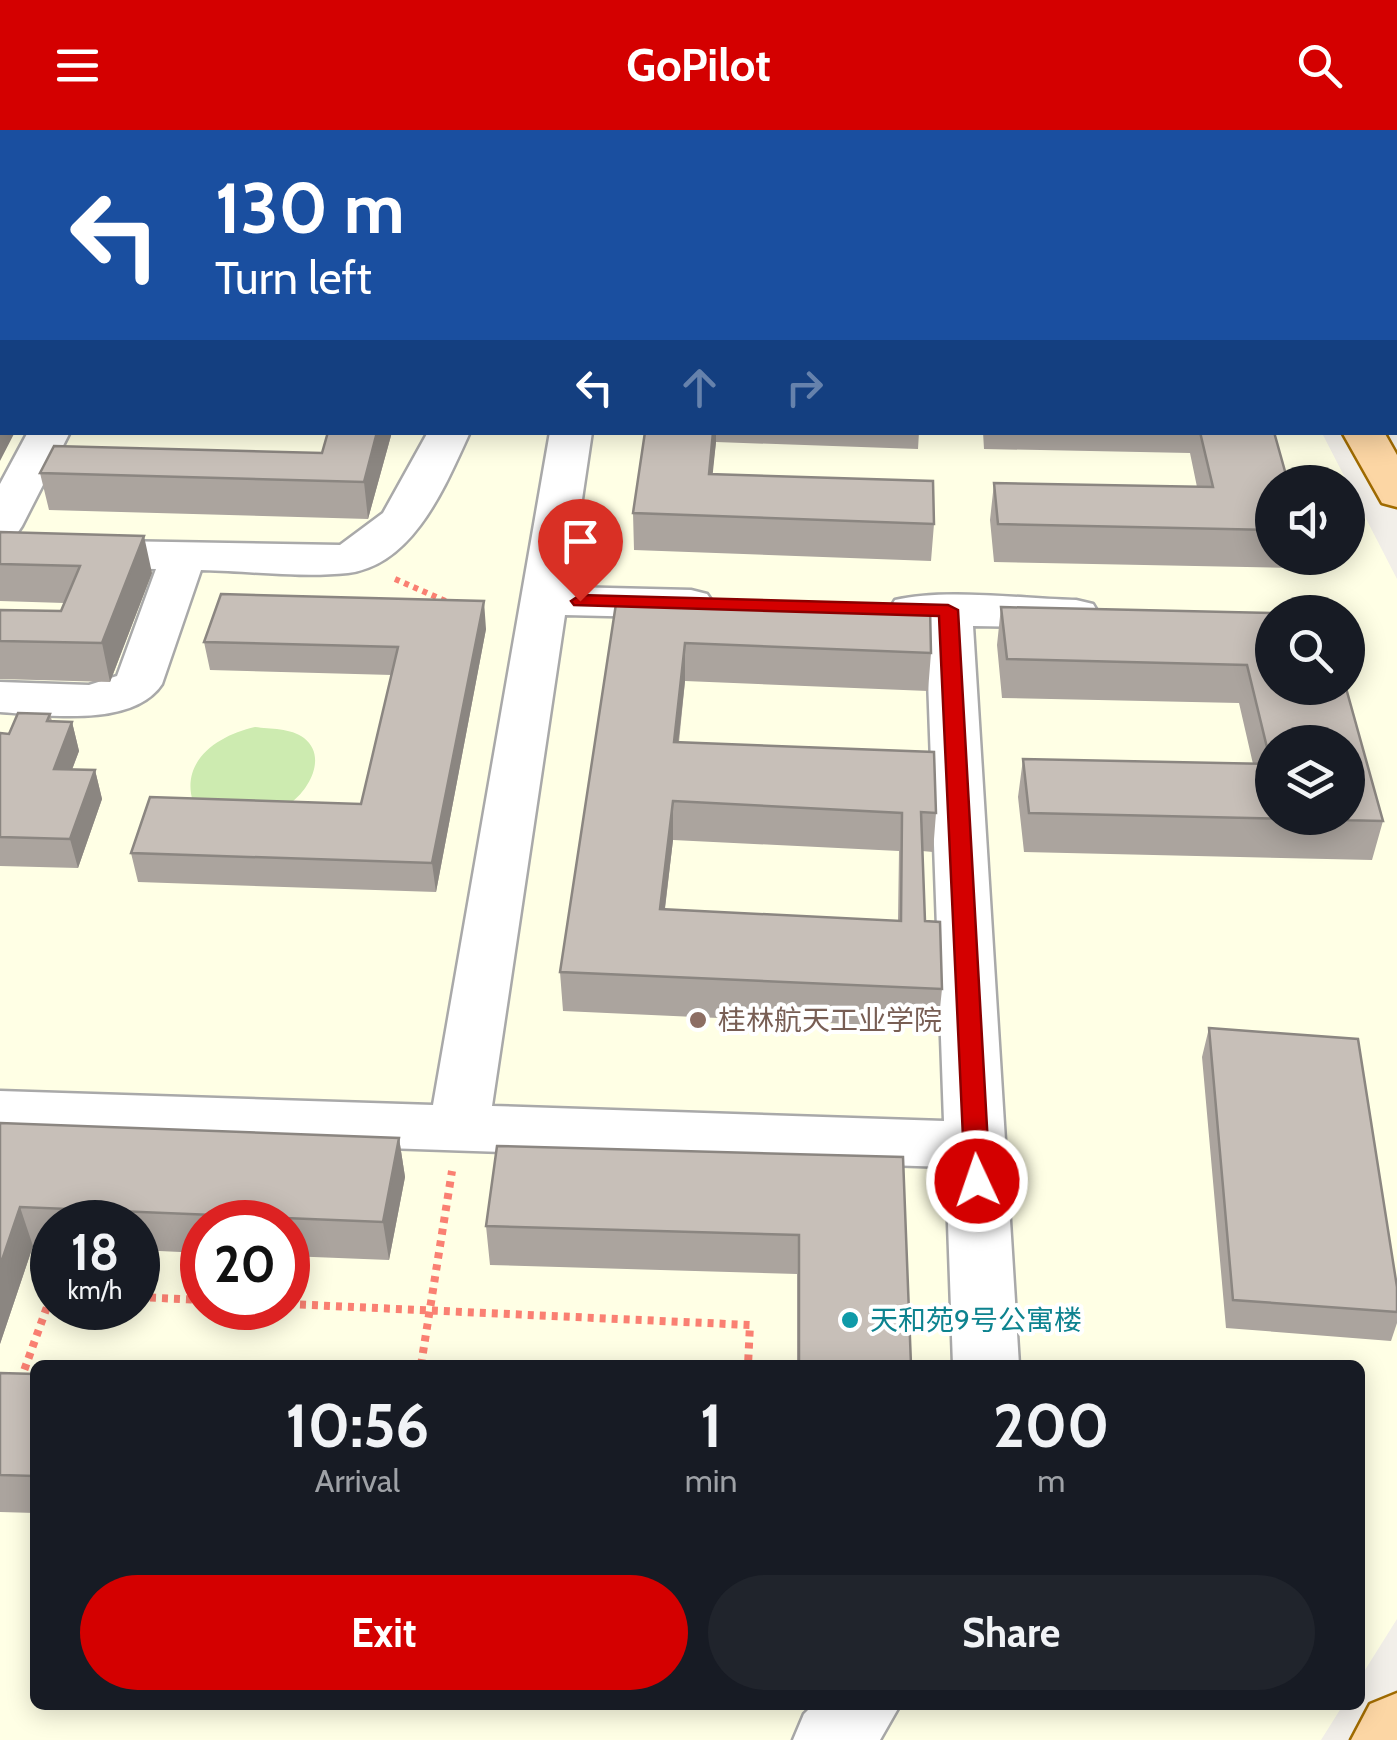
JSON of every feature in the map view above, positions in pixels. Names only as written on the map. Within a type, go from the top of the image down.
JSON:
[{"type":"main road","points":[[1365,435],[1397,494]]},
{"type":"main road","points":[[1390,1740],[1397,1729]]},
{"type":"lane","points":[[0,526],[46,435]]},
{"type":"lane","points":[[0,552],[348,559],[366,552],[399,524],[448,435]]},
{"type":"lane","points":[[459,1130],[571,435]]},
{"type":"lane","points":[[0,697],[92,701],[112,697],[138,684],[182,558]]},
{"type":"lane","points":[[544,600],[736,605]]},
{"type":"lane","points":[[872,608],[1120,615]]},
{"type":"lane","points":[[948,610],[986,1360]]},
{"type":"lane","points":[[0,1113],[976,1144]]},
{"type":"lane","points":[[831,1740],[858,1710]]},
{"type":"path","points":[[348,559],[452,603]]},
{"type":"path","points":[[422,1360],[459,1130]]},
{"type":"path","points":[[310,1305],[750,1325],[748,1360]]},
{"type":"path","points":[[30,1379],[21,1378],[37,1330]]},
{"type":"shaded area","name":"桂林航天工业学院","points":[[0,435],[1323,435],[1338,465],[1255,465],[1255,575],[1365,575],[1365,517],[1397,579],[1397,1619],[1365,1670],[1365,1360],[30,1360],[30,1710],[1340,1710],[1321,1740],[0,1740]]},
{"type":"green space","points":[[255,727],[293,732],[311,745],[315,762],[305,789],[292,802],[193,802],[190,787],[197,762],[216,743]]},
{"type":"building","points":[[327,435],[376,435],[364,482],[40,473],[54,446],[322,453]]},
{"type":"building","points":[[645,435],[713,435],[709,474],[933,481],[934,524],[633,513]]},
{"type":"building","points":[[1201,435],[1275,435],[1283,465],[1255,465],[1255,530],[998,524],[994,483],[1213,487]]},
{"type":"building","points":[[0,532],[144,536],[102,643],[0,641],[0,610],[61,611],[80,566],[0,564]]},
{"type":"building","points":[[221,594],[484,601],[432,863],[131,853],[150,797],[361,804],[398,647],[204,642]]},
{"type":"building","points":[[617,597],[930,608],[931,653],[685,643],[674,742],[934,752],[936,813],[921,812],[925,921],[940,922],[942,989],[560,972]],"holes":[[[673,801],[902,813],[901,921],[660,909]]]},
{"type":"building","points":[[1001,607],[1255,613],[1255,698],[1247,665],[1007,659]]},
{"type":"building","points":[[1257,705],[1351,705],[1356,725],[1262,725]]},
{"type":"building","points":[[18,713],[50,714],[47,721],[72,722],[54,769],[95,770],[70,839],[0,837],[0,733],[9,734]]},
{"type":"building","points":[[1365,756],[1383,821],[1365,821]]},
{"type":"building","points":[[1023,759],[1255,764],[1255,818],[1029,813]]},
{"type":"building","points":[[1209,1028],[1358,1039],[1397,1287],[1397,1312],[1233,1300]]},
{"type":"building","points":[[0,1123],[399,1138],[383,1222],[310,1219],[310,1200],[180,1200],[180,1214],[160,1213],[160,1200],[30,1200],[30,1207],[20,1207],[0,1266]]},
{"type":"building","name":"天和苑9号公寓楼","points":[[497,1146],[903,1157],[911,1360],[799,1360],[799,1235],[486,1226]]},
{"type":"building","points":[[0,1373],[30,1374],[30,1476],[0,1475]]},
{"type":"place","name":"桂林航天工业学院","points":[[698,1020]]},
{"type":"place","name":"天和苑9号公寓楼","points":[[850,1320]]},
{"type":"route","points":[[580,601],[948,610],[977,1181]]}]
